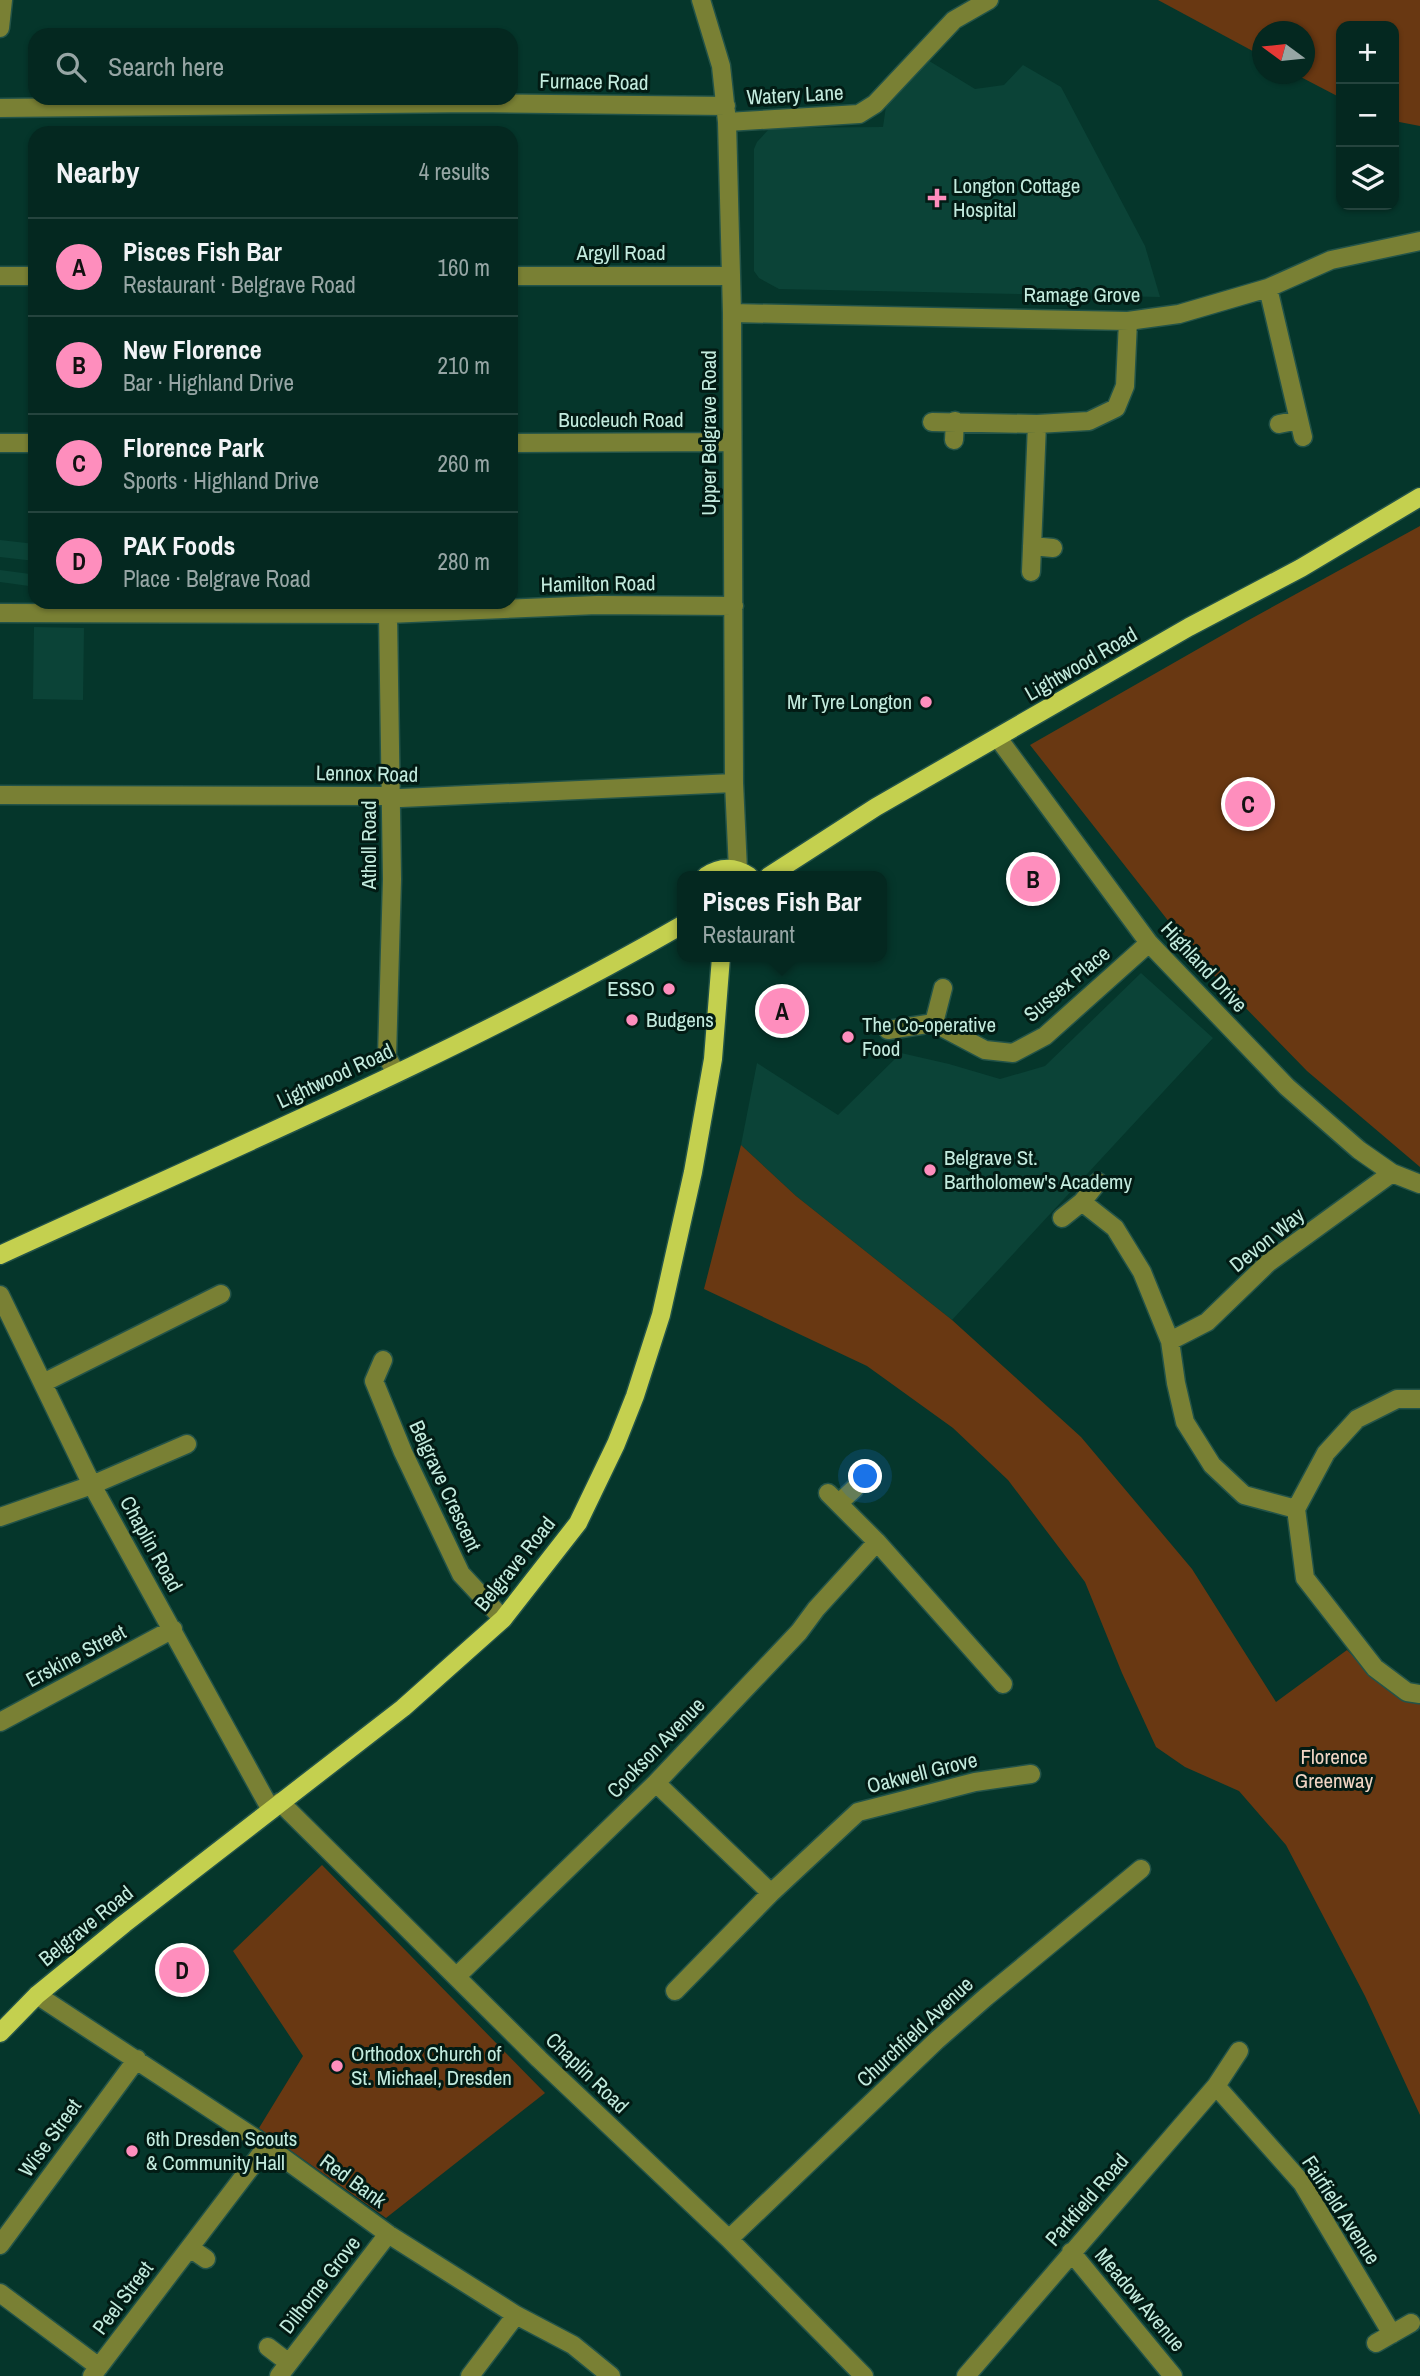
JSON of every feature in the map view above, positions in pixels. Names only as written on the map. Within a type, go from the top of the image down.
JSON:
[{"type":"main road","name":"Lightwood Road","points":[[777,871],[876,807],[1189,627],[1301,568],[1420,497]]},
{"type":"main road","name":"Lightwood Road","points":[[0,1255],[396,1073],[613,964],[677,928]]},
{"type":"main road","name":"Belgrave Road","points":[[0,2033],[37,1995],[403,1708],[503,1619],[578,1523],[616,1444],[635,1396],[661,1315],[693,1172],[713,1059],[721,962]]},
{"type":"street","points":[[0,27],[3,0]]},
{"type":"street","name":"Upper Belgrave Road","points":[[701,0],[721,66],[727,114],[732,313],[734,783],[743,871]]},
{"type":"street","name":"Watery Lane","points":[[727,114],[859,114],[875,104],[954,20],[989,0]]},
{"type":"street","name":"Furnace Road","points":[[0,108],[285,105]]},
{"type":"street","name":"Furnace Road","points":[[518,105],[727,114]]},
{"type":"street","name":"Ramage Grove","points":[[732,313],[1128,321],[1179,314],[1268,288],[1331,260],[1420,241]]},
{"type":"street","points":[[0,276],[28,276]]},
{"type":"street","name":"Argyll Road","points":[[518,276],[730,276]]},
{"type":"street","points":[[1268,288],[1301,429],[1279,424]]},
{"type":"street","points":[[932,422],[1037,424],[1089,421],[1116,408],[1125,386],[1128,321]]},
{"type":"street","points":[[954,440],[955,421]]},
{"type":"street","points":[[1031,572],[1037,424]]},
{"type":"street","name":"Buccleuch Road","points":[[518,443],[731,442]]},
{"type":"street","points":[[0,443],[28,443]]},
{"type":"street","points":[[1032,545],[1053,548]]},
{"type":"street","name":"Hamilton Road","points":[[518,608],[597,605],[734,606]]},
{"type":"street","name":"Hamilton Road","points":[[0,614],[388,614],[504,609]]},
{"type":"street","name":"Atholl Road","points":[[388,614],[392,797],[387,1057],[396,1073]]},
{"type":"street","name":"Highland Drive","points":[[998,738],[1149,943],[1287,1087],[1359,1150],[1392,1173],[1420,1184]]},
{"type":"street","name":"Lennox Road","points":[[0,795],[415,798],[734,783]]},
{"type":"street","name":"Sussex Place","points":[[934,1023],[985,1050],[1013,1052],[1045,1036],[1149,943]]},
{"type":"street","points":[[888,1030],[934,1023],[943,988]]},
{"type":"street","name":"Devon Way","points":[[1170,1341],[1207,1322],[1268,1263],[1392,1173]]},
{"type":"street","points":[[1062,1218],[1082,1202],[1098,1182]]},
{"type":"street","points":[[1082,1202],[1115,1228],[1143,1272],[1170,1341],[1185,1422],[1212,1465],[1244,1495],[1296,1509]]},
{"type":"street","points":[[43,1383],[221,1294]]},
{"type":"street","name":"Chaplin Road","points":[[0,1295],[92,1485],[276,1806],[457,1976],[539,2059],[729,2239],[858,2374]]},
{"type":"street","name":"Belgrave Crescent","points":[[383,1360],[374,1381],[403,1452],[461,1574],[503,1619]]},
{"type":"street","points":[[1420,1399],[1397,1399],[1357,1419],[1326,1453],[1296,1509],[1306,1578],[1375,1668],[1407,1692],[1420,1694]]},
{"type":"street","points":[[0,1517],[92,1485],[187,1444]]},
{"type":"street","points":[[855,1488],[833,1498],[877,1542],[1003,1685]]},
{"type":"street","name":"Cookson Avenue","points":[[457,1976],[656,1783],[799,1632],[816,1609],[877,1542]]},
{"type":"street","name":"Erskine Street","points":[[0,1722],[173,1629]]},
{"type":"street","name":"Oakwell Grove","points":[[675,1991],[771,1893],[858,1812],[975,1782],[1031,1774]]},
{"type":"street","points":[[656,1783],[771,1893]]},
{"type":"street","name":"Churchfield Avenue","points":[[729,2239],[937,2039],[1141,1869]]},
{"type":"street","name":"Red Bank","points":[[37,1995],[267,2146],[388,2234],[516,2315],[573,2345],[611,2376]]},
{"type":"street","name":"Parkfield Road","points":[[966,2376],[1216,2086],[1239,2052]]},
{"type":"street","name":"Wise Street","points":[[0,2245],[137,2059]]},
{"type":"street","name":"Fairfield Avenue","points":[[1216,2086],[1302,2183],[1392,2334]]},
{"type":"street","name":"Peel Street","points":[[95,2372],[267,2146]]},
{"type":"street","name":"Dilhorne Grove","points":[[268,2347],[284,2369],[388,2234]]},
{"type":"street","points":[[190,2248],[206,2259]]},
{"type":"street","name":"Meadow Avenue","points":[[1071,2252],[1173,2376]]},
{"type":"street","points":[[0,2293],[95,2372]]},
{"type":"street","points":[[470,2376],[516,2315]]},
{"type":"street","points":[[1376,2343],[1411,2323]]},
{"type":"shaded area","name":"Longton Cottage Hospital","points":[[926,59],[975,89],[1004,85],[1023,65],[1061,87],[1145,246],[1160,297],[779,289],[759,278],[754,271],[754,149],[757,142],[770,128],[883,127],[887,99]]},
{"type":"shaded area","points":[[0,540],[28,543],[28,560],[0,557]]},
{"type":"shaded area","points":[[0,570],[28,574],[28,586],[0,582]]},
{"type":"shaded area","points":[[34,627],[84,628],[83,700],[33,699]]},
{"type":"shaded area","name":"Belgrave St. Bartholomew's Academy","points":[[1141,973],[1213,1038],[952,1320],[796,1196],[741,1145],[757,1063],[838,1115],[901,1053],[1000,1079],[1045,1066]]},
{"type":"green space","points":[[1158,0],[1420,0],[1420,126],[1399,122],[1399,21],[1336,21],[1336,95],[1314,84],[1315,21],[1252,21],[1252,51]]},
{"type":"green space","points":[[1420,526],[1420,1167],[1307,1071],[1199,960],[1030,745]]},
{"type":"green space","name":"Florence Greenway","points":[[741,1145],[796,1196],[952,1320],[1081,1437],[1192,1569],[1276,1702],[1347,1650],[1384,1687],[1420,1702],[1420,2115],[1365,1996],[1286,1845],[1239,1791],[1185,1767],[1156,1747],[1085,1582],[1008,1480],[953,1428],[867,1366],[704,1289]]},
{"type":"green space","points":[[322,1865],[545,2093],[386,2218],[259,2128],[303,2056],[233,1951]]},
{"type":"place","name":"Longton Cottage Hospital","points":[[937,198]]},
{"type":"place","name":"Mr Tyre Longton","points":[[926,702]]},
{"type":"place","name":"Florence Park","points":[[1248,804]]},
{"type":"place","name":"New Florence","points":[[1033,879]]},
{"type":"place","name":"ESSO","points":[[669,989]]},
{"type":"place","name":"Pisces Fish Bar","points":[[782,1011]]},
{"type":"place","name":"Budgens","points":[[632,1020]]},
{"type":"place","name":"The Co-operative Food","points":[[848,1037]]},
{"type":"place","name":"Belgrave St. Bartholomew's Academy","points":[[930,1170]]},
{"type":"place","name":"PAK Foods","points":[[182,1970]]},
{"type":"place","name":"Orthodox Church of St. Michael, Dresden","points":[[337,2066]]},
{"type":"place","name":"6th Dresden Scouts & Community Hall","points":[[132,2151]]}]
